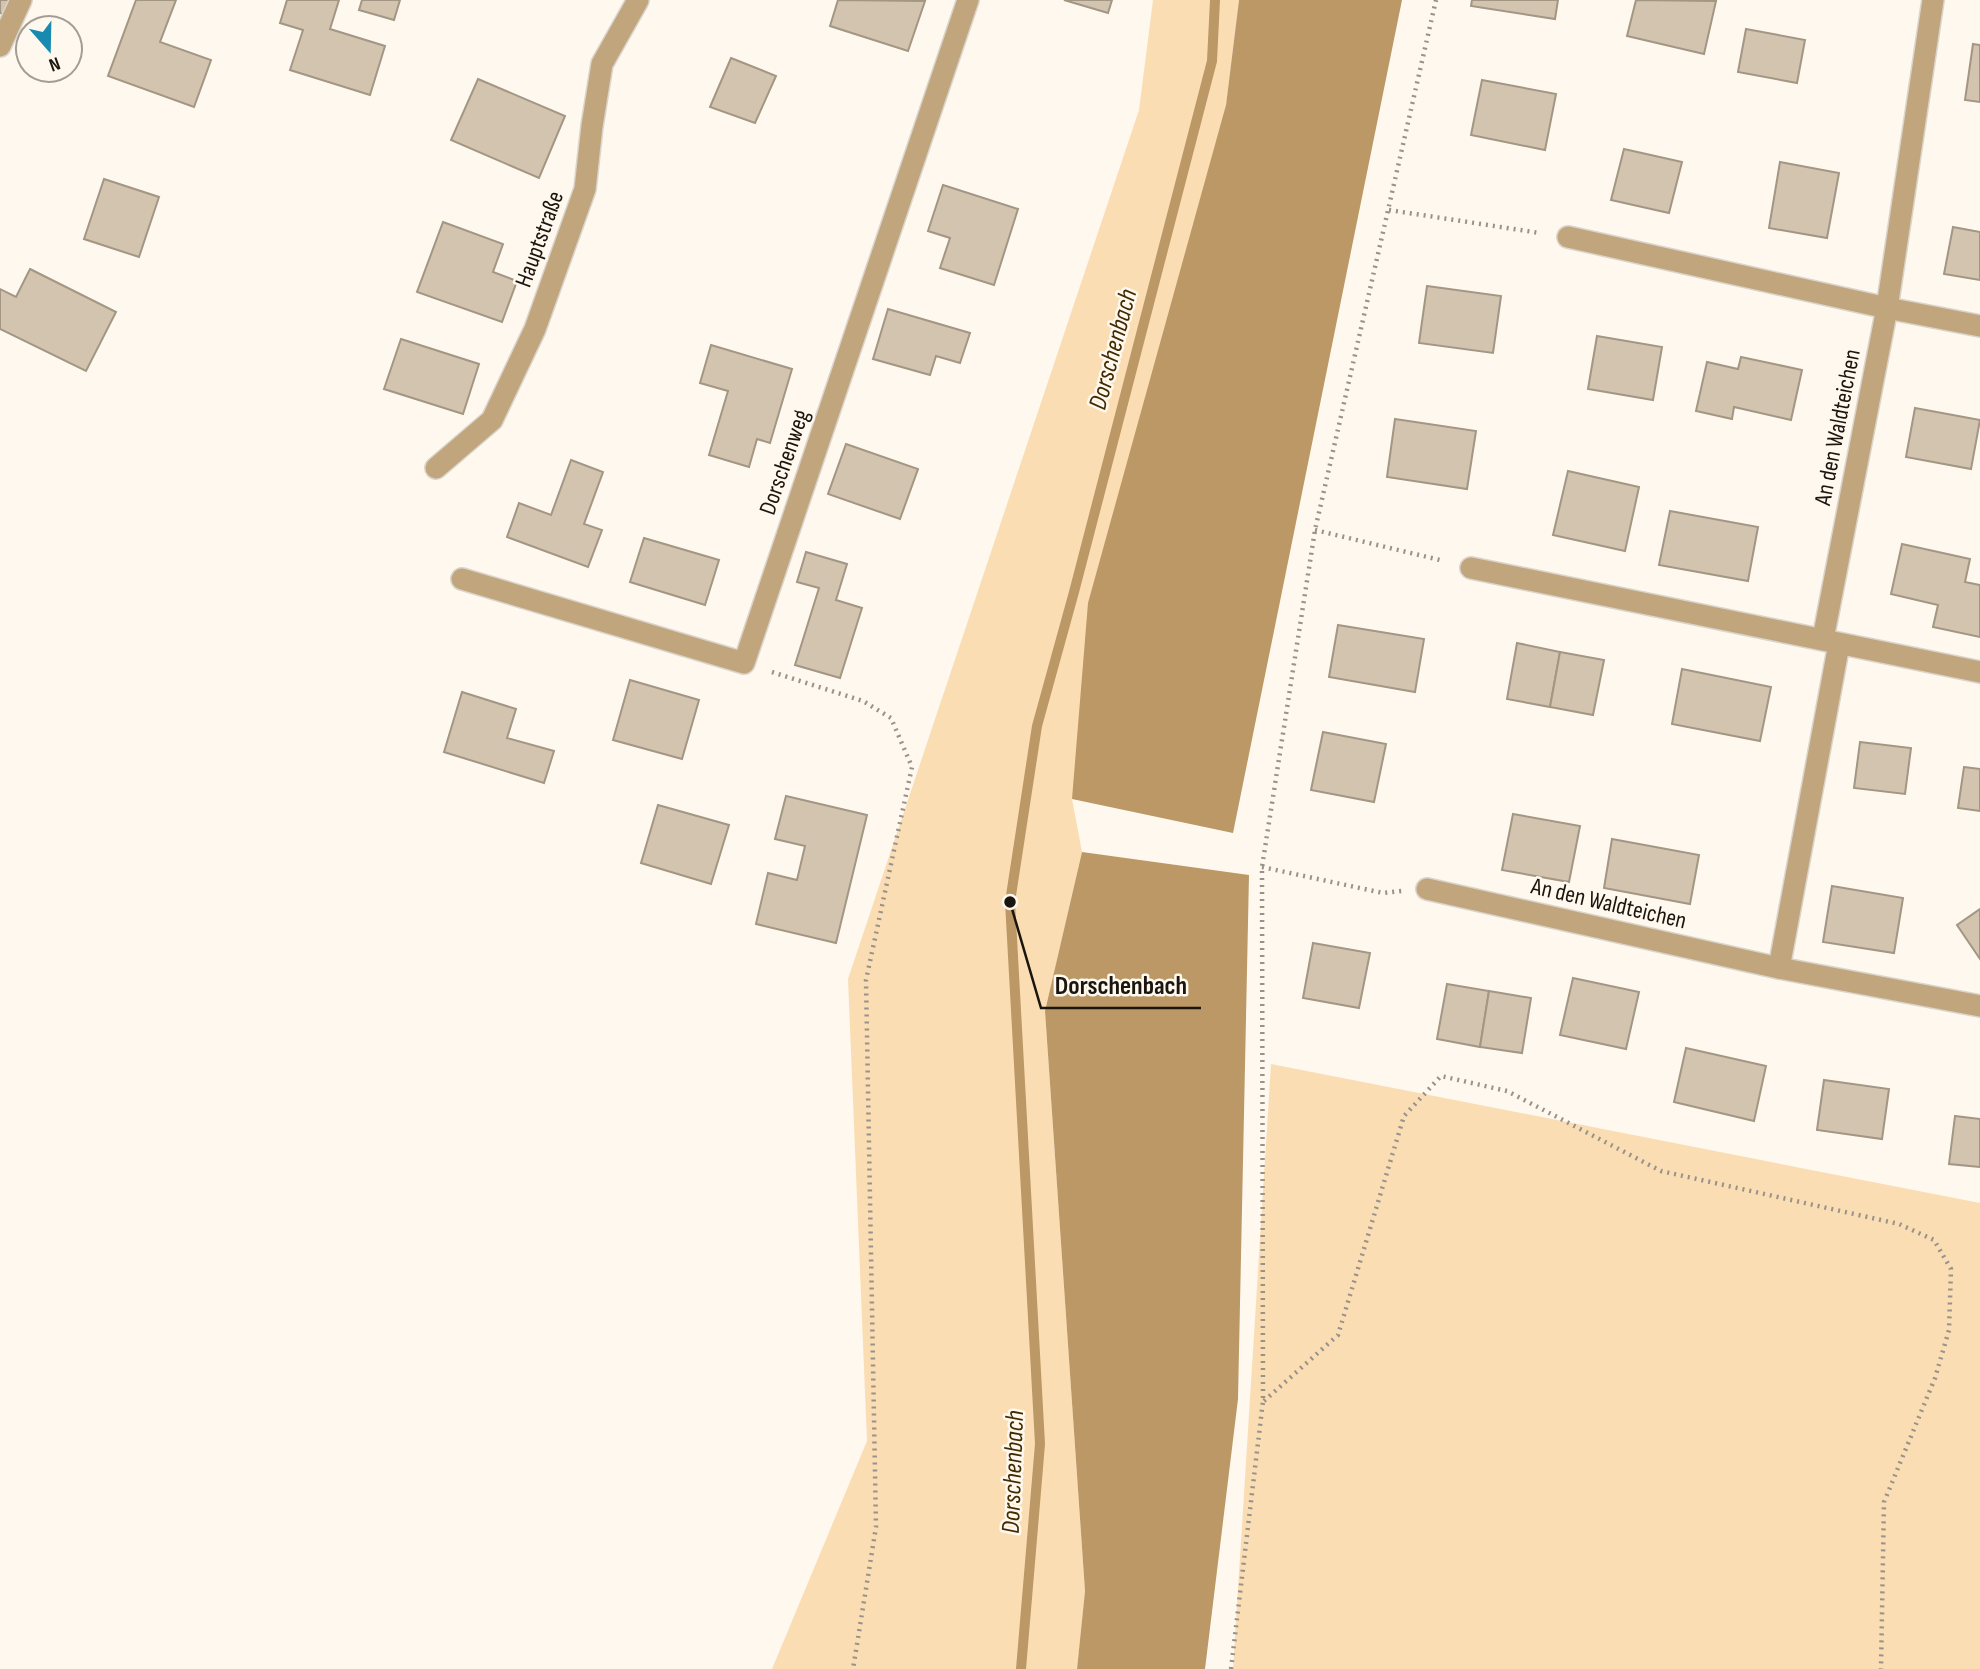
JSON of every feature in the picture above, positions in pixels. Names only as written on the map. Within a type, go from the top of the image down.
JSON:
[{"type":"street","points":[[0,46],[21,0]]},
{"type":"street","name":"Hauptstraße","points":[[436,468],[492,420],[535,329],[585,188],[602,64],[638,0]]},
{"type":"street","name":"Dorschenweg","points":[[744,663],[968,0]]},
{"type":"street","name":"An den Waldteichen","points":[[1779,968],[1887,308],[1933,0]]},
{"type":"street","points":[[1568,237],[1980,326]]},
{"type":"street","points":[[1471,568],[1980,672]]},
{"type":"street","points":[[462,579],[744,663]]},
{"type":"street","name":"An den Waldteichen","points":[[1427,889],[1779,968],[1980,1006]]},
{"type":"path","points":[[1231,1669],[1263,1401],[1262,867],[1315,530],[1436,0]]},
{"type":"path","points":[[1389,210],[1568,237]]},
{"type":"path","points":[[1315,530],[1471,568]]},
{"type":"path","points":[[744,663],[872,706],[891,718],[912,767],[866,980],[876,1527],[853,1669]]},
{"type":"path","points":[[1262,867],[1383,893],[1427,889]]},
{"type":"path","points":[[1263,1401],[1338,1335],[1404,1115],[1441,1076],[1507,1091],[1661,1171],[1899,1224],[1934,1240],[1951,1269],[1949,1330],[1935,1378],[1884,1502],[1881,1669]]},
{"type":"shaded area","points":[[1153,0],[1239,0],[1226,105],[1072,799],[1082,852],[1045,1011],[1085,1591],[1077,1669],[772,1669],[867,1441],[848,979],[1139,110]]},
{"type":"shaded area","points":[[1239,0],[1402,0],[1233,833],[1072,799],[1088,603],[1226,105]]},
{"type":"shaded area","points":[[1082,852],[1249,875],[1238,1399],[1205,1669],[1077,1669],[1085,1591],[1045,1011]]},
{"type":"shaded area","points":[[1271,1064],[1980,1203],[1980,1669],[1233,1669]]},
{"type":"building","points":[[0,0],[10,0],[4,15],[0,13]]},
{"type":"building","points":[[136,0],[176,0],[160,42],[211,60],[194,107],[108,76]]},
{"type":"building","points":[[287,0],[339,0],[330,29],[385,46],[370,95],[290,70],[303,30],[280,23]]},
{"type":"building","points":[[362,0],[400,0],[394,20],[359,10]]},
{"type":"building","points":[[838,0],[925,1],[908,51],[830,26]]},
{"type":"building","points":[[1064,0],[1112,0],[1108,13]]},
{"type":"building","points":[[1472,0],[1558,0],[1555,19],[1471,6]]},
{"type":"building","points":[[1636,0],[1716,1],[1704,54],[1627,36]]},
{"type":"building","points":[[1746,29],[1805,40],[1797,83],[1738,72]]},
{"type":"building","points":[[1973,44],[1980,45],[1980,102],[1965,100]]},
{"type":"building","points":[[731,58],[776,76],[755,123],[710,107]]},
{"type":"building","points":[[478,79],[565,116],[539,178],[451,140]]},
{"type":"building","points":[[1482,80],[1556,94],[1545,150],[1471,135]]},
{"type":"building","points":[[1624,149],[1682,162],[1669,213],[1611,200]]},
{"type":"building","points":[[1780,162],[1839,173],[1827,238],[1769,228]]},
{"type":"building","points":[[104,179],[159,197],[139,257],[84,239]]},
{"type":"building","points":[[943,185],[1018,209],[994,285],[940,268],[950,238],[928,231]]},
{"type":"building","points":[[443,222],[503,244],[493,272],[517,281],[502,322],[417,292]]},
{"type":"building","points":[[1953,227],[1980,232],[1980,280],[1944,274]]},
{"type":"building","points":[[30,269],[116,312],[86,371],[0,329],[0,289],[16,297]]},
{"type":"building","points":[[1427,286],[1501,296],[1493,353],[1419,343]]},
{"type":"building","points":[[888,309],[970,333],[960,363],[936,356],[930,375],[873,359]]},
{"type":"building","points":[[1597,336],[1662,347],[1653,400],[1588,389]]},
{"type":"building","points":[[401,339],[479,364],[463,414],[384,389]]},
{"type":"building","points":[[711,345],[792,369],[770,443],[757,439],[749,467],[709,455],[728,391],[700,383]]},
{"type":"building","points":[[1741,357],[1802,370],[1791,420],[1734,407],[1732,419],[1696,411],[1707,362],[1738,369]]},
{"type":"building","points":[[1915,408],[1980,420],[1971,469],[1906,457]]},
{"type":"building","points":[[1395,419],[1476,431],[1467,489],[1387,477]]},
{"type":"building","points":[[846,444],[918,469],[900,519],[828,494]]},
{"type":"building","points":[[571,460],[603,472],[584,524],[602,530],[588,567],[507,537],[519,503],[551,515]]},
{"type":"building","points":[[1568,471],[1639,487],[1625,551],[1553,535]]},
{"type":"building","points":[[1670,511],[1758,527],[1748,581],[1659,565]]},
{"type":"building","points":[[644,538],[719,560],[705,605],[630,582]]},
{"type":"building","points":[[1902,544],[1970,559],[1965,582],[1980,585],[1980,637],[1933,627],[1938,605],[1891,594]]},
{"type":"building","points":[[806,552],[847,564],[836,600],[862,608],[840,678],[795,665],[819,588],[797,582]]},
{"type":"building","points":[[1338,625],[1424,639],[1415,692],[1329,677]]},
{"type":"building","points":[[1517,643],[1560,652],[1550,707],[1507,699]]},
{"type":"building","points":[[1560,652],[1604,660],[1593,715],[1550,707]]},
{"type":"building","points":[[1682,669],[1771,687],[1760,741],[1672,724]]},
{"type":"building","points":[[630,680],[699,700],[682,759],[613,740]]},
{"type":"building","points":[[462,692],[516,709],[507,738],[554,751],[544,783],[444,752]]},
{"type":"building","points":[[1323,732],[1386,744],[1374,802],[1311,790]]},
{"type":"building","points":[[1860,742],[1911,748],[1905,794],[1854,788]]},
{"type":"building","points":[[1964,767],[1980,769],[1980,811],[1958,808]]},
{"type":"building","points":[[786,796],[867,815],[836,943],[756,924],[768,873],[797,880],[805,846],[775,839]]},
{"type":"building","points":[[658,805],[729,825],[711,884],[641,863]]},
{"type":"building","points":[[1513,814],[1580,826],[1569,882],[1502,870]]},
{"type":"building","points":[[1612,839],[1699,855],[1690,904],[1604,888]]},
{"type":"building","points":[[1832,886],[1903,898],[1894,953],[1823,942]]},
{"type":"building","points":[[1980,909],[1980,959],[1957,925]]},
{"type":"building","points":[[1313,943],[1370,953],[1359,1008],[1303,998]]},
{"type":"building","points":[[1573,978],[1639,992],[1626,1049],[1560,1035]]},
{"type":"building","points":[[1447,984],[1489,991],[1480,1047],[1437,1039]]},
{"type":"building","points":[[1489,991],[1531,998],[1522,1053],[1480,1047]]},
{"type":"building","points":[[1686,1048],[1766,1066],[1754,1121],[1674,1102]]},
{"type":"building","points":[[1824,1080],[1889,1089],[1882,1139],[1817,1130]]},
{"type":"building","points":[[1955,1116],[1980,1119],[1980,1167],[1949,1164]]},
{"type":"waterway","name":"Dorschenbach","points":[[1021,1669],[1040,1444],[1010,902],[1037,726],[1212,61],[1215,0]]},
{"type":"place","name":"Dorschenbach","points":[[1010,902]]}]
